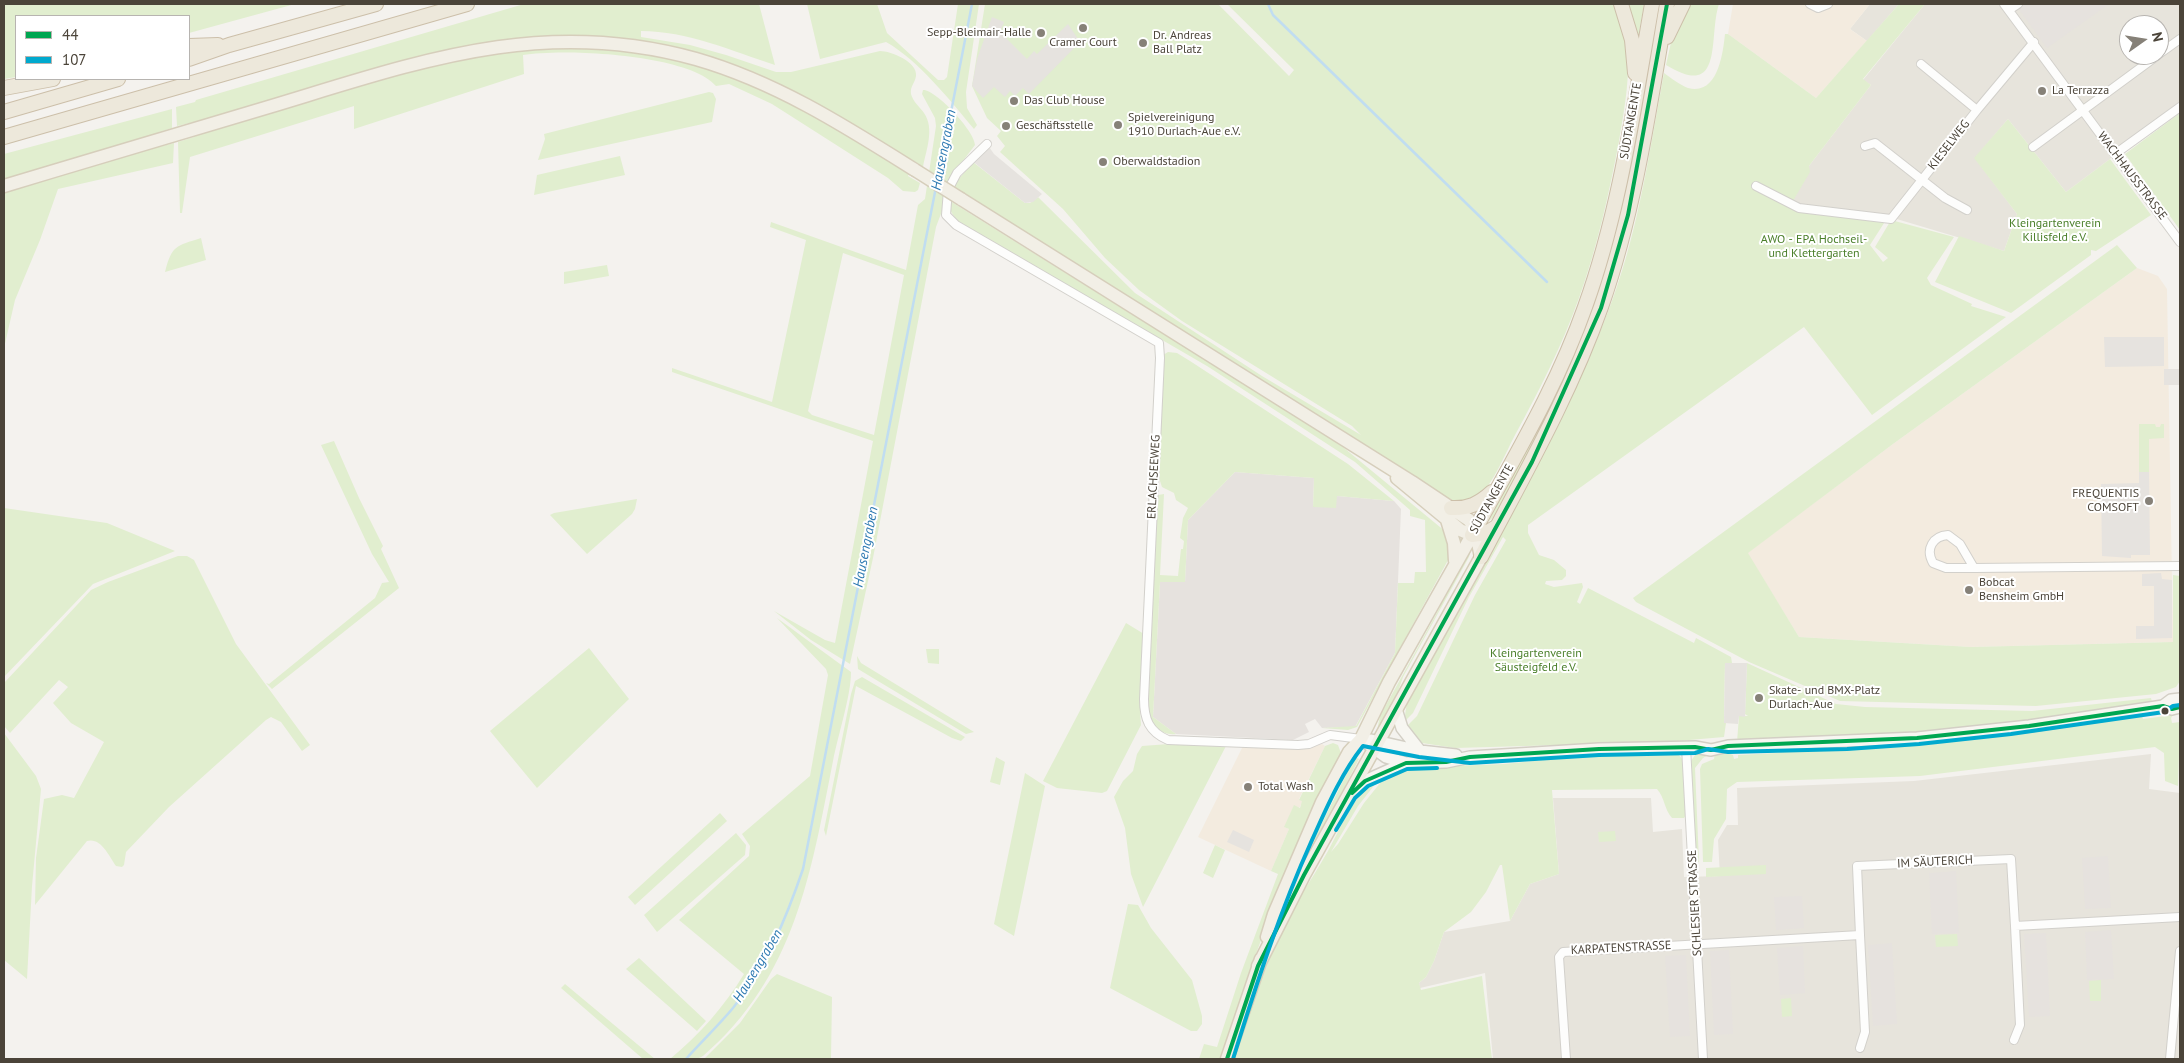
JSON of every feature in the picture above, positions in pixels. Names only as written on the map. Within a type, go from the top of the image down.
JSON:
[{"type":"highway","points":[[191,52],[229,45],[376,4]]},
{"type":"highway","points":[[4,137],[467,4]]},
{"type":"highway","points":[[1621,4],[1632,40],[1636,92]]},
{"type":"highway","name":"SÜDTANGENTE","points":[[1475,533],[1551,388],[1585,308],[1613,214],[1652,4]]},
{"type":"highway","name":"SÜDTANGENTE","points":[[1481,556],[1532,462],[1578,364],[1601,308],[1628,215],[1667,4]]},
{"type":"highway","points":[[1658,58],[1682,4]]},
{"type":"highway","points":[[4,88],[48,80]]},
{"type":"highway","points":[[4,112],[115,80]]},
{"type":"highway","points":[[1449,514],[1475,504],[1498,487]]},
{"type":"highway","points":[[1475,533],[1486,533],[1496,527]]},
{"type":"main road","points":[[4,186],[432,59],[494,46],[569,41],[612,43],[664,51],[736,72],[810,106],[961,199],[1384,466],[1449,514],[1469,520],[1475,533],[1481,556]]},
{"type":"main road","points":[[1449,514],[1455,548],[1455,563]]},
{"type":"main road","name":"SÜDTANGENTE","points":[[1227,1059],[1274,914],[1303,843],[1349,752],[1361,739],[1388,682],[1455,563],[1475,533]]},
{"type":"main road","name":"SÜDTANGENTE","points":[[1258,966],[1304,876],[1481,556]]},
{"type":"main road","points":[[2163,706],[2171,700],[2180,699]]},
{"type":"main road","points":[[1376,745],[1391,759],[1406,762],[1446,762],[1470,757],[1599,749],[1691,747],[1715,743],[1728,746],[1917,738],[2020,727],[2163,706],[2180,707]]},
{"type":"main road","points":[[1396,709],[1402,728],[1420,751]]},
{"type":"main road","points":[[1361,739],[1376,745],[1470,757]]},
{"type":"main road","points":[[1350,794],[1365,781],[1406,762]]},
{"type":"street","points":[[1810,4],[1818,8],[1828,4]]},
{"type":"street","points":[[2006,7],[2018,4]]},
{"type":"street","name":"WACHHAUSSTRASSE","points":[[2006,7],[2034,42],[2180,242]]},
{"type":"street","points":[[2169,47],[2180,39]]},
{"type":"street","name":"KIESELWEG","points":[[1756,186],[1799,208],[1891,219],[1977,110],[2034,42]]},
{"type":"street","name":"KIESELWEG","points":[[1921,64],[1977,110]]},
{"type":"street","points":[[2033,147],[2145,65]]},
{"type":"street","points":[[2115,154],[2180,107]]},
{"type":"street","name":"KIESELWEG","points":[[1865,146],[1875,143],[1945,198],[1967,210]]},
{"type":"street","name":"ERLACHSEEWEG","points":[[987,144],[957,174],[948,190],[946,215],[956,225],[1159,343],[1160,358],[1144,699],[1145,717],[1152,730],[1168,740],[1298,745],[1309,744],[1330,735],[1361,739]]},
{"type":"street","points":[[1974,568],[1954,537],[1948,535],[1937,538],[1930,546],[1931,558],[1936,566],[1946,568],[1974,568],[2180,566]]},
{"type":"street","name":"SCHLESIER STRASSE","points":[[1691,747],[1697,944],[1703,1059]]},
{"type":"street","name":"IM SÄUTERICH","points":[[1860,935],[1857,866],[2011,859],[2015,926]]},
{"type":"street","points":[[2014,1040],[2020,1025],[2015,926],[2180,917]]},
{"type":"street","points":[[1697,944],[1860,935],[1866,1032],[1860,1048]]},
{"type":"street","name":"KARPATENSTRASSE","points":[[1566,1059],[1559,957],[1563,952],[1697,944]]},
{"type":"street","points":[[2170,1059],[2180,951]]},
{"type":"shaded area","points":[[1733,4],[1870,4],[1850,29],[1867,41],[1816,98],[1728,34]]},
{"type":"shaded area","points":[[1870,4],[1899,4],[1867,41],[1850,29]]},
{"type":"shaded area","points":[[1925,4],[2180,4],[2180,101],[2120,147],[2110,159],[2066,192],[2008,119],[1975,158],[2017,214],[2004,251],[1890,217],[1801,205],[1792,201],[1809,166],[1871,85],[1863,80]]},
{"type":"shaded area","points":[[2015,4],[2109,4],[2047,48]]},
{"type":"shaded area","points":[[992,17],[1004,22],[1000,32],[1027,59],[1034,51],[1037,54],[1068,24],[1080,42],[1029,94],[1023,88],[1015,96],[1010,91],[1005,97],[994,87],[983,98],[972,86],[977,59]]},
{"type":"shaded area","points":[[987,144],[994,154],[1042,194],[1033,202],[1025,203],[971,160]]},
{"type":"shaded area","points":[[2137,268],[2158,276],[2167,289],[2173,642],[1971,647],[1799,637],[1747,553],[1893,444]]},
{"type":"shaded area","points":[[2104,337],[2164,337],[2164,366],[2105,367]]},
{"type":"shaded area","points":[[2164,369],[2180,369],[2180,385],[2164,385]]},
{"type":"shaded area","points":[[1235,472],[1314,478],[1313,507],[1337,496],[1394,501],[1401,509],[1395,653],[1355,727],[1322,728],[1315,719],[1305,724],[1309,732],[1293,740],[1176,734],[1153,717],[1160,582],[1185,582],[1188,520]]},
{"type":"shaded area","points":[[2139,472],[2149,472],[2150,555],[2131,555],[2131,558],[2102,556],[2101,484],[2139,483]]},
{"type":"shaded area","points":[[2161,573],[2162,579],[2172,580],[2172,638],[2136,639],[2136,626],[2154,626],[2154,586],[2142,586],[2142,574]]},
{"type":"shaded area","points":[[1725,663],[1747,663],[1745,717],[1739,716],[1738,724],[1724,723]]},
{"type":"shaded area","points":[[1322,744],[1325,746],[1299,799],[1303,801],[1299,808],[1294,806],[1285,827],[1289,829],[1271,871],[1198,837],[1243,746],[1304,749]]},
{"type":"shaded area","points":[[2151,754],[2149,789],[2180,793],[2180,1059],[1493,1059],[1485,973],[1420,988],[1419,983],[1426,977],[1434,961],[1444,932],[1510,921],[1530,884],[1559,874],[1553,798],[1651,798],[1653,832],[1682,829],[1684,877],[1720,876],[1718,840],[1727,825],[1738,825],[1737,788],[1914,781]]},
{"type":"shaded area","points":[[1233,830],[1254,840],[1249,852],[1227,842]]},
{"type":"shaded area","points":[[2108,856],[2111,908],[2085,909],[2082,858]]},
{"type":"shaded area","points":[[1956,871],[1959,933],[1932,934],[1929,873]]},
{"type":"shaded area","points":[[1802,896],[1804,928],[1776,930],[1774,897]]},
{"type":"shaded area","points":[[2111,930],[2114,979],[2087,980],[2085,932]]},
{"type":"shaded area","points":[[2046,933],[2050,1016],[2029,1017],[2024,934]]},
{"type":"shaded area","points":[[1892,943],[1897,1024],[1873,1026],[1868,945]]},
{"type":"shaded area","points":[[1803,946],[1805,993],[1780,995],[1777,948]]},
{"type":"shaded area","points":[[1729,950],[1733,1034],[1714,1035],[1710,951]]},
{"type":"shaded area","points":[[1686,955],[1690,1036],[1670,1037],[1665,956]]},
{"type":"green space","points":[[4,4],[295,4],[190,33],[190,15],[15,15],[15,77],[4,79]]},
{"type":"green space","points":[[524,4],[759,4],[775,65],[675,34],[641,31],[641,37],[690,45],[776,72],[791,72],[880,51],[897,55],[913,66],[916,76],[911,94],[924,113],[929,126],[929,140],[923,167],[911,159],[910,161],[828,110],[771,80],[710,57],[642,42],[549,37],[474,45],[195,124],[194,122],[177,126],[176,107]]},
{"type":"green space","points":[[807,4],[877,4],[887,33],[938,80],[944,80],[947,77],[958,4],[979,4],[966,92],[967,108],[977,125],[974,129],[922,70],[886,42],[820,59]]},
{"type":"green space","points":[[985,4],[1218,4],[1289,76],[1294,70],[1227,4],[1616,4],[1626,38],[1628,55],[1627,89],[1615,161],[1597,240],[1579,298],[1558,351],[1499,468],[1479,497],[1454,504],[953,186],[973,162],[1025,203],[1030,203],[1038,197],[1135,293],[1262,376],[1361,435],[1352,426],[1182,321],[1139,290],[1105,258],[1063,209],[1000,152],[1005,146],[997,136],[1001,131],[987,118],[972,86]]},
{"type":"green space","points":[[1624,4],[1644,4],[1637,44]]},
{"type":"green space","points":[[1657,4],[1661,4],[1635,156],[1618,232],[1596,306],[1586,333],[1550,412],[1497,514],[1488,522],[1581,330]]},
{"type":"green space","points":[[1686,4],[1719,4],[1710,60],[1706,70],[1698,75],[1685,74],[1666,65],[1672,38]]},
{"type":"green space","points":[[1899,4],[1925,4],[1863,79],[1871,85],[1809,166],[1810,172],[1790,206],[1886,220],[1870,245],[1883,262],[1888,258],[1875,247],[1891,220],[1954,237],[1927,278],[1931,285],[1972,304],[1971,306],[2006,317],[1872,415],[1804,327],[1528,525],[1528,533],[1539,555],[1554,560],[1566,570],[1566,576],[1562,580],[1546,581],[1545,584],[1554,587],[1582,583],[1583,587],[1577,602],[1580,604],[1588,588],[1694,643],[1696,638],[1731,657],[1732,663],[1725,663],[1724,723],[1726,723],[1724,737],[1666,742],[1455,748],[1422,743],[1406,727],[1417,716],[1475,595],[1506,540],[1503,537],[1469,597],[1413,713],[1404,722],[1407,702],[1556,426],[1581,376],[1613,298],[1637,215],[1664,73],[1688,88],[1698,89],[1706,86],[1717,71],[1723,52],[1725,34],[1728,34],[1816,98]]},
{"type":"green space","points":[[548,46],[625,50],[698,65],[785,98],[909,172],[908,176],[920,183],[918,190],[915,192],[903,191],[888,178],[772,104],[729,84],[716,86],[702,75],[654,60],[595,53],[566,52],[523,55],[524,74],[354,129],[354,106],[190,157],[182,213],[180,213],[178,142],[194,137],[194,134],[443,61]]},
{"type":"green space","points":[[923,90],[929,92],[945,103],[969,130],[975,145],[947,182],[942,211],[936,227],[873,558],[850,664],[811,640],[774,611],[825,640],[835,643],[873,441],[672,372],[672,368],[772,402],[806,240],[770,227],[771,222],[906,270],[918,205],[925,199],[936,126],[935,118],[922,94]],"holes":[[[843,253],[904,275],[874,435],[812,415],[808,411]]]},
{"type":"green space","points":[[709,92],[713,93],[716,99],[712,122],[538,160],[545,139],[544,134]]},
{"type":"green space","points":[[172,109],[172,128],[159,132],[159,134],[4,182],[4,154]]},
{"type":"green space","points":[[2180,113],[2180,230],[2125,154]]},
{"type":"green space","name":"Kleingartenverein Killisfeld e.V.","points":[[2008,119],[2066,192],[2110,159],[2151,215],[2096,251],[2091,250],[2091,255],[2011,313],[1935,282],[1959,236],[2004,251],[2017,214],[1974,158]]},
{"type":"green space","points":[[174,143],[173,163],[58,189],[40,240],[15,300],[4,348],[4,191],[158,145],[159,147]]},
{"type":"green space","points":[[620,156],[625,175],[534,195],[537,175]]},
{"type":"green space","points":[[950,201],[1338,443],[1446,532],[1450,555],[1447,562],[1357,727],[1348,730],[1322,728],[1356,726],[1395,653],[1398,583],[1414,583],[1415,572],[1426,572],[1425,520],[1410,516],[1410,510],[1355,462],[1207,366],[957,221],[950,210]]},
{"type":"green space","points":[[201,238],[206,260],[165,272],[170,256],[176,248]]},
{"type":"green space","points":[[2117,245],[2137,268],[1893,444],[1748,553],[1799,637],[1971,647],[2173,642],[2173,575],[2180,576],[2180,681],[2176,687],[2156,694],[2036,706],[1840,701],[1749,662],[1636,602],[1633,598]]},
{"type":"green space","points":[[607,265],[609,276],[564,284],[564,272]]},
{"type":"green space","points":[[1168,352],[1177,353],[1190,361],[1348,464],[1394,501],[1337,496],[1336,508],[1313,507],[1314,478],[1235,472],[1188,520],[1185,582],[1160,582],[1153,717],[1176,734],[1166,733],[1158,729],[1149,717],[1148,712],[1158,495],[1164,494],[1160,575],[1178,576],[1181,549],[1183,549],[1184,541],[1180,538],[1183,518],[1188,508],[1176,500],[1174,493],[1162,487],[1158,475],[1163,355]]},
{"type":"green space","points":[[2139,424],[2155,424],[2156,427],[2160,427],[2161,424],[2164,424],[2164,438],[2149,439],[2149,472],[2139,472]]},
{"type":"green space","points":[[334,441],[383,546],[381,549],[399,588],[272,689],[266,683],[269,684],[375,598],[382,583],[389,582],[372,554],[321,445]]},
{"type":"green space","points":[[637,499],[632,514],[587,554],[550,515],[554,513]]},
{"type":"green space","points":[[4,508],[107,523],[175,551],[93,584],[4,677]]},
{"type":"green space","points":[[1472,547],[1469,557],[1403,677],[1395,700],[1377,730],[1380,716],[1439,609],[1449,582]]},
{"type":"green space","points":[[178,556],[187,556],[194,560],[236,644],[310,745],[302,751],[281,722],[271,717],[169,807],[126,852],[122,867],[116,866],[96,842],[87,841],[35,905],[36,858],[44,799],[62,795],[74,798],[104,742],[71,723],[53,703],[68,687],[59,680],[10,733],[4,726],[4,683],[91,590]]},
{"type":"green space","points":[[777,618],[851,672],[847,704],[816,843],[794,921],[779,957],[759,992],[734,1025],[703,1056],[697,1059],[670,1059],[710,1020],[744,974],[679,920],[749,856],[750,846],[742,834],[810,776],[828,675],[826,669]]},
{"type":"green space","points":[[1126,623],[1144,634],[1141,725],[1107,791],[1102,793],[1057,788],[1043,781]]},
{"type":"green space","points":[[589,648],[629,699],[537,788],[490,731]]},
{"type":"green space","points":[[926,649],[939,649],[939,664],[928,663]]},
{"type":"green space","points":[[857,656],[861,663],[974,732],[966,734],[858,669]]},
{"type":"green space","points":[[1747,663],[1836,704],[1865,707],[2032,711],[2151,698],[2152,702],[2049,719],[1998,725],[1894,734],[1737,742],[1739,716],[1748,716],[1745,714]]},
{"type":"green space","points":[[862,677],[965,737],[961,741],[952,738],[856,686],[826,836],[824,830],[851,694],[855,681]]},
{"type":"green space","points":[[2173,715],[2171,718],[2172,723],[2180,722],[2178,786],[2165,781],[2164,753],[2155,747],[1920,776],[1737,782],[1727,789],[1726,819],[1714,839],[1712,862],[1703,862],[1700,769],[1702,764],[1714,759],[1715,753],[1725,752],[1733,755],[1734,759],[1738,758],[1738,755],[1777,753],[1788,750],[1927,743],[2142,716],[2143,719]]},
{"type":"green space","points":[[4,733],[36,776],[41,789],[32,886],[27,979],[4,960]]},
{"type":"green space","points":[[1333,743],[1338,745],[1342,756],[1278,894],[1246,981],[1221,1059],[1199,1059],[1204,1044],[1217,1047],[1241,973],[1278,874],[1271,871],[1289,829],[1284,827],[1294,805],[1300,808],[1302,801],[1299,800],[1325,746]]},
{"type":"green space","points":[[1169,744],[1226,746],[1143,907],[1131,874],[1125,828],[1114,797],[1123,781],[1133,771],[1137,754],[1142,746]]},
{"type":"green space","points":[[1697,752],[1708,755],[1695,768],[1699,862],[1696,862],[1691,761]]},
{"type":"green space","points":[[1677,753],[1683,760],[1686,815],[1684,818],[1672,818],[1657,789],[1552,790],[1559,874],[1530,884],[1510,921],[1502,865],[1500,865],[1486,892],[1471,912],[1444,932],[1434,961],[1426,977],[1419,983],[1421,990],[1482,976],[1492,1059],[1232,1059],[1262,973],[1280,932],[1350,810],[1371,784],[1380,778],[1358,806],[1331,852],[1364,803],[1385,777],[1403,768],[1433,767],[1443,769],[1452,766],[1504,764],[1593,755]]},
{"type":"green space","points":[[996,757],[1005,762],[1000,785],[990,782]]},
{"type":"green space","points":[[1355,757],[1359,759],[1292,883]]},
{"type":"green space","points":[[1025,773],[1045,786],[1014,936],[994,924]]},
{"type":"green space","points":[[720,813],[727,821],[635,905],[628,897]]},
{"type":"green space","points":[[1615,831],[1616,841],[1599,842],[1598,832]]},
{"type":"green space","points":[[736,833],[746,845],[745,855],[657,932],[644,915]]},
{"type":"green space","points":[[1215,845],[1225,850],[1213,878],[1203,873]]},
{"type":"green space","points":[[1766,865],[1766,874],[1706,877],[1706,868]]},
{"type":"green space","points":[[1128,904],[1138,905],[1151,928],[1192,980],[1202,1016],[1202,1024],[1197,1031],[1191,1031],[1110,988]]},
{"type":"green space","points":[[1957,934],[1958,946],[1936,947],[1935,935]]},
{"type":"green space","points":[[639,958],[706,1021],[697,1031],[626,969]]},
{"type":"green space","points":[[777,974],[832,997],[831,1059],[704,1059],[740,1023],[771,979]]},
{"type":"green space","points":[[2101,980],[2101,1001],[2090,1001],[2089,981]]},
{"type":"green space","points":[[565,984],[655,1059],[643,1059],[561,988]]},
{"type":"green space","points":[[1791,998],[1792,1016],[1782,1017],[1781,999]]},
{"type":"waterway","name":"Hausengraben","points":[[938,179],[972,4]]},
{"type":"waterway","points":[[1268,4],[1273,15],[1547,282]]},
{"type":"waterway","name":"Hausengraben","points":[[686,1059],[733,1008],[755,976],[774,942],[790,906],[803,869],[936,187]]},
{"type":"transit line","name":"44","points":[[1227,1059],[1258,966],[1304,875],[1532,462],[1601,308],[1628,215],[1667,4]]},
{"type":"transit line","name":"107","points":[[1233,1059],[1269,948],[1300,867],[1335,791],[1363,746],[1419,757],[1470,763],[1599,755],[1695,753],[1708,749],[1728,752],[1847,749],[1919,744],[2011,734],[2164,712],[2173,706],[2180,705]]},
{"type":"transit line","name":"44","points":[[1352,793],[1365,781],[1406,763],[1446,762],[1470,757],[1599,749],[1695,747],[1711,750],[1728,746],[1917,738],[2029,726],[2163,706],[2172,709],[2180,707]]},
{"type":"transit line","name":"107","points":[[1336,830],[1355,798],[1368,786],[1407,769],[1437,768]]},
{"type":"place","name":"Cramer Court","points":[[1083,28]]},
{"type":"place","name":"Sepp-Bleimair-Halle","points":[[1041,33]]},
{"type":"place","name":"Dr. Andreas Ball Platz","points":[[1143,43]]},
{"type":"place","name":"La Terrazza","points":[[2042,91]]},
{"type":"place","name":"Das Club House","points":[[1014,101]]},
{"type":"place","name":"Spielvereinigung 1910 Durlach-Aue e.V.","points":[[1118,125]]},
{"type":"place","name":"Geschäftsstelle","points":[[1006,126]]},
{"type":"place","name":"Oberwaldstadion","points":[[1103,162]]},
{"type":"place","name":"FREQUENTIS COMSOFT","points":[[2149,501]]},
{"type":"place","name":"Bobcat Bensheim GmbH","points":[[1969,590]]},
{"type":"place","name":"Skate- und BMX-Platz Durlach-Aue","points":[[1759,698]]},
{"type":"place","name":"Total Wash","points":[[1248,787]]},
{"type":"park label","name":"AWO - EPA Hochseil- und Klettergarten","points":[[1814,247]]},
{"type":"park label","name":"Kleingartenverein Säusteigfeld e.V.","points":[[1536,661]]}]
